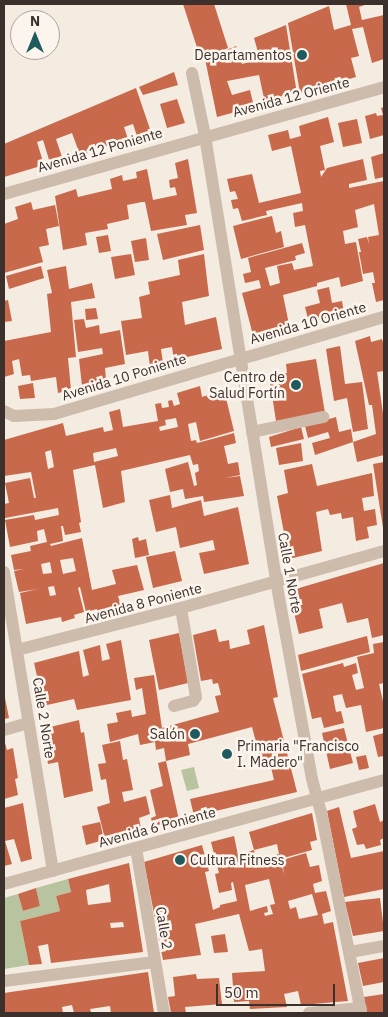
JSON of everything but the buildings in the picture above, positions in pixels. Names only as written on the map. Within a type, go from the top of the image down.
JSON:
[{"type":"street","name":"Calle 1 Norte","points":[[192,73],[205,136],[276,581],[317,798],[361,1011]]},
{"type":"street","name":"Avenida 12 Oriente","points":[[205,136],[384,87]]},
{"type":"street","name":"Avenida 12 Poniente","points":[[4,194],[205,136]]},
{"type":"street","name":"Avenida 10 Oriente","points":[[241,358],[384,318]]},
{"type":"street","name":"Avenida 10 Poniente","points":[[7,416],[54,414],[241,358]]},
{"type":"street","points":[[252,432],[323,417]]},
{"type":"street","name":"Avenida 8 Poniente","points":[[17,650],[181,608],[384,551]]},
{"type":"street","name":"Calle 2 Norte","points":[[4,572],[52,870]]},
{"type":"street","points":[[174,706],[193,701],[196,697],[181,608]]},
{"type":"street","points":[[4,730],[29,723]]},
{"type":"street","name":"Avenida 6 Poniente","points":[[4,884],[384,780]]},
{"type":"street","name":"Calle 2","points":[[136,848],[164,1013]]},
{"type":"street","points":[[350,952],[384,946]]},
{"type":"street","points":[[4,981],[155,962]]},
{"type":"street","points":[[309,1013],[361,1011]]},
{"type":"green space","points":[[194,767],[199,788],[187,791],[181,770]]},
{"type":"green space","points":[[68,879],[71,892],[56,896],[60,911],[20,921],[29,965],[4,969],[4,898],[18,894],[23,911],[40,906],[36,888]]},
{"type":"place","name":"Departamentos","points":[[302,55]]},
{"type":"place","name":"Centro de Salud Fortín","points":[[296,385]]},
{"type":"place","name":"Salón","points":[[195,734]]},
{"type":"place","name":"Primaria \"Francisco I. Madero\"","points":[[227,754]]},
{"type":"place","name":"Cultura Fitness","points":[[180,860]]}]
